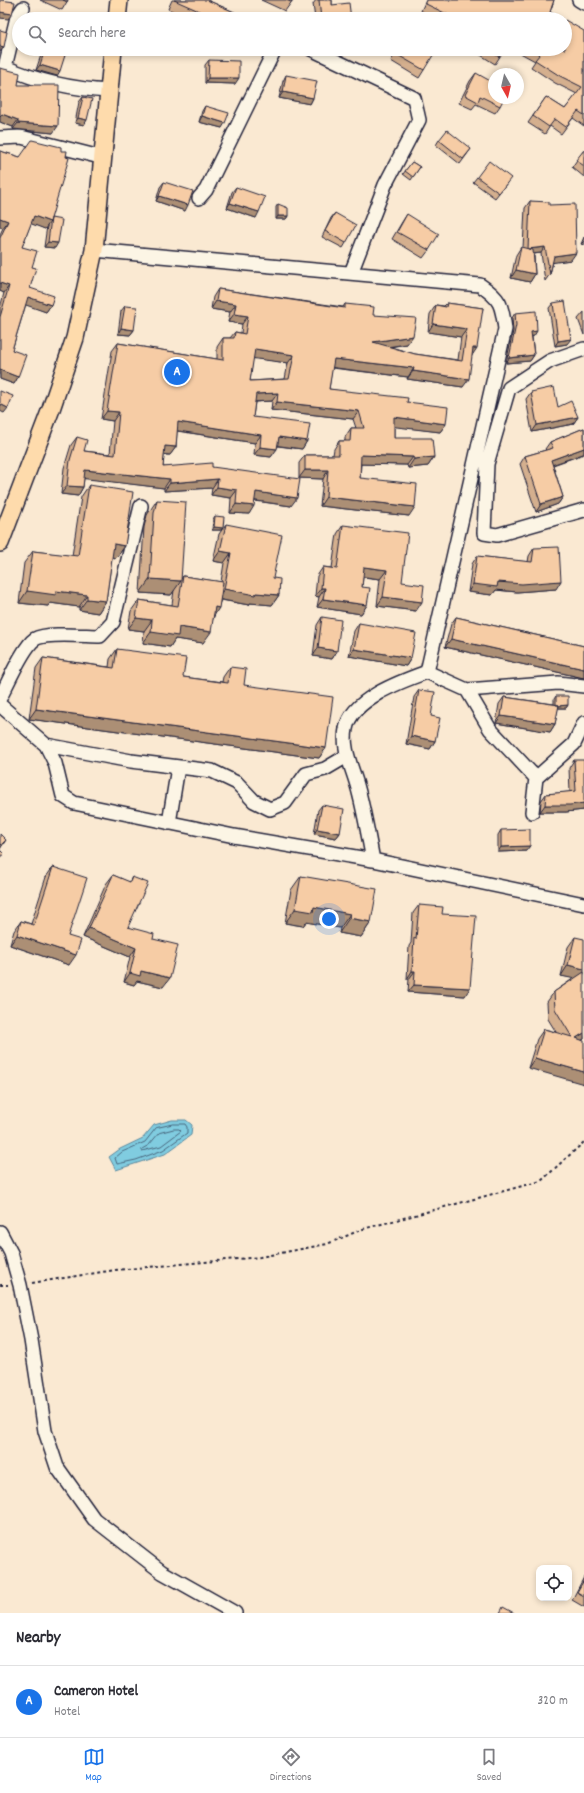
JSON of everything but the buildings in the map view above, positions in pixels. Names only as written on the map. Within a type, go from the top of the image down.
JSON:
[{"type":"main road","points":[[117,12],[119,0]]},
{"type":"main road","points":[[0,543],[51,409],[75,338],[94,250],[104,158],[112,56]]},
{"type":"street","points":[[579,0],[584,3]]},
{"type":"street","points":[[20,12],[23,8]]},
{"type":"street","points":[[12,38],[5,67],[50,84],[80,89],[109,91]]},
{"type":"street","points":[[199,198],[206,190],[272,56]]},
{"type":"street","points":[[326,56],[414,98],[419,120],[386,185],[351,273]]},
{"type":"street","points":[[0,138],[21,137],[104,158]]},
{"type":"street","points":[[94,250],[480,285],[494,294],[502,307],[505,329],[427,672]]},
{"type":"street","points":[[584,349],[550,361],[509,388],[487,464],[484,533],[497,535],[584,510]]},
{"type":"street","points":[[0,698],[26,649],[35,639],[60,635],[100,636],[113,622],[145,506]]},
{"type":"street","points":[[373,860],[357,786],[347,756],[346,729],[354,710],[394,684],[427,672],[467,690],[558,683],[584,686]]},
{"type":"street","points":[[467,690],[490,729],[536,778]]},
{"type":"street","points":[[0,705],[15,716],[46,746],[56,763],[61,790],[66,799],[74,803],[169,823],[373,860],[584,904]]},
{"type":"street","points":[[532,812],[536,778],[574,744],[584,722]]},
{"type":"street","points":[[46,746],[212,772],[237,783],[254,801],[270,809],[284,803],[306,774],[325,769],[347,756]]},
{"type":"street","points":[[169,823],[178,767]]},
{"type":"street","points":[[0,1232],[11,1253],[20,1285],[31,1340],[45,1430],[58,1467],[94,1519],[162,1572],[235,1613]]},
{"type":"path","points":[[0,1285],[20,1285],[115,1270],[260,1257],[327,1244],[363,1229],[540,1181],[584,1142]]},
{"type":"water","points":[[172,1120],[186,1120],[192,1125],[191,1135],[165,1154],[116,1170],[109,1157],[120,1149],[143,1138],[154,1125]]},
{"type":"place","name":"Cameron Hotel","points":[[177,372]]}]
